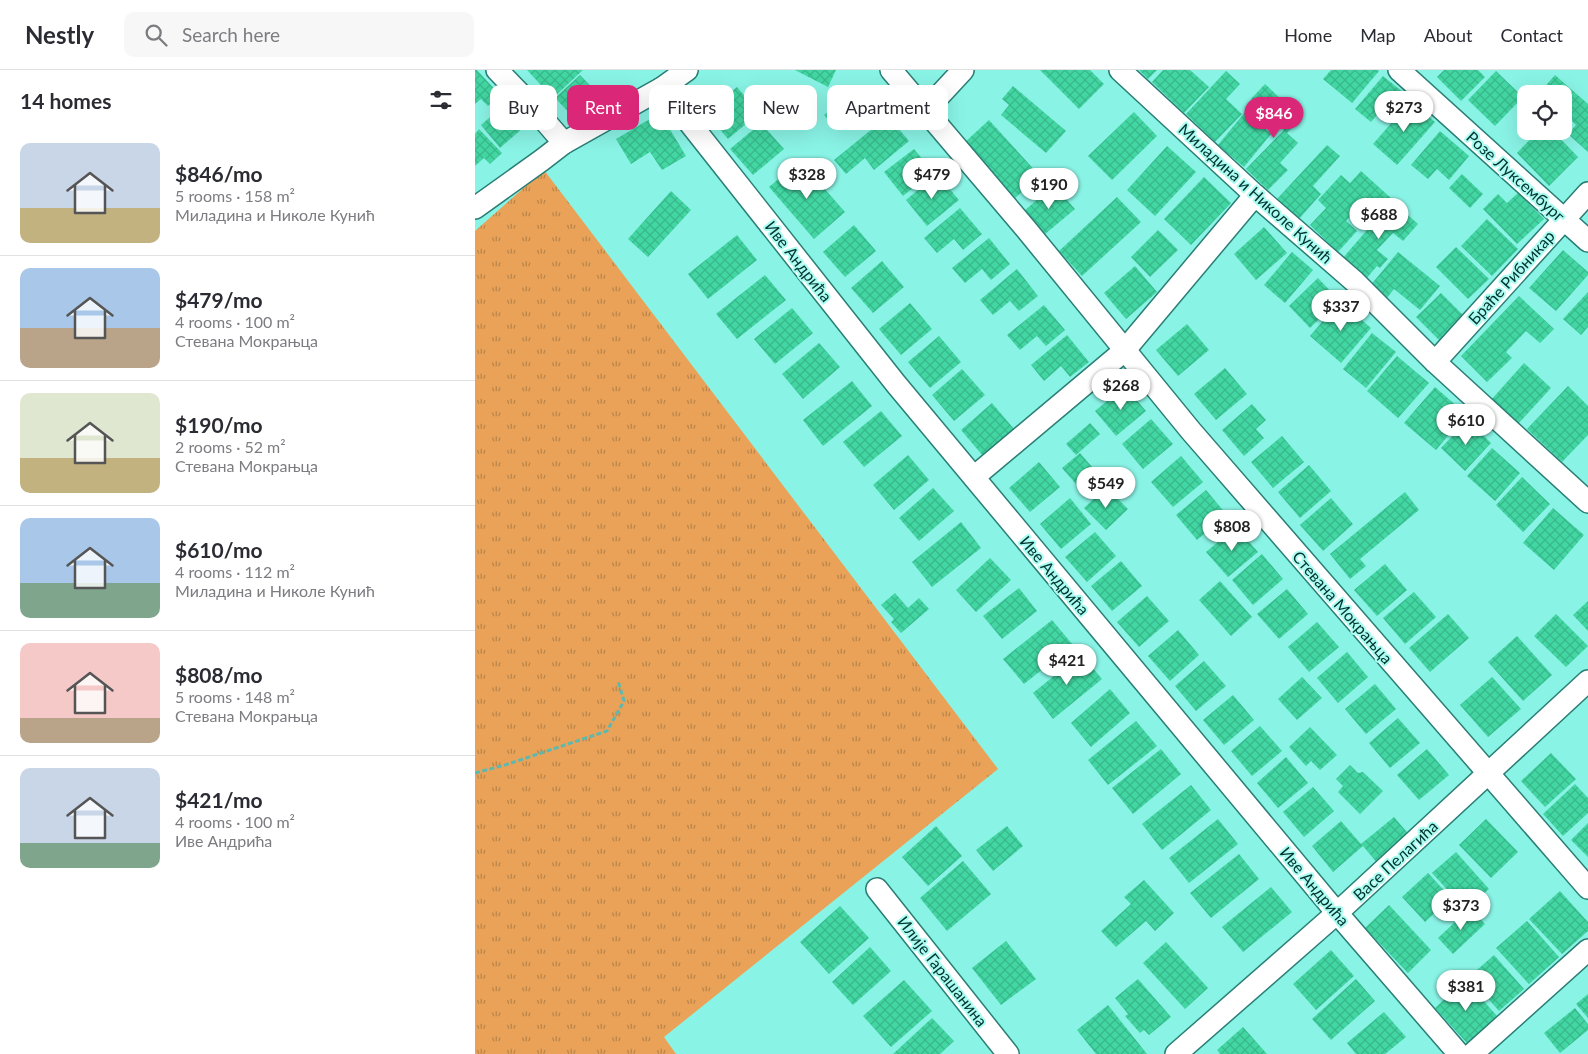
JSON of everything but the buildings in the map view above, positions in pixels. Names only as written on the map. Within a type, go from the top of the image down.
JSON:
[{"type":"street","points":[[497,70],[564,143]]},
{"type":"street","points":[[666,85],[687,70]]},
{"type":"street","name":"Стевана Мокрањца","points":[[891,70],[904,85]]},
{"type":"street","points":[[948,86],[963,70]]},
{"type":"street","name":"Миладина и Николе Кунић","points":[[1120,70],[1255,195],[1354,281],[1435,362],[1588,502]]},
{"type":"street","name":"Розе Луксембург","points":[[1399,70],[1588,241]]},
{"type":"street","points":[[475,208],[564,143],[649,95]]},
{"type":"street","name":"Иве Андрића","points":[[695,130],[890,376],[1057,579],[1337,913],[1459,1054]]},
{"type":"street","name":"Стевана Мокрањца","points":[[943,130],[1191,431],[1588,888]]},
{"type":"street","name":"Браће Рибникар","points":[[1435,362],[1588,193]]},
{"type":"street","points":[[974,477],[1125,351],[1255,195]]},
{"type":"street","name":"Васе Пелагића","points":[[1175,1054],[1337,913],[1588,681]]},
{"type":"street","name":"Илије Гарашанина","points":[[877,889],[1008,1054]]},
{"type":"street","points":[[1472,1054],[1588,950]]},
{"type":"path","points":[[475,772],[505,765],[607,731],[624,701],[618,681]]},
{"type":"green space","points":[[544,170],[998,769],[664,1037],[676,1054],[475,1054],[475,231]]}]
